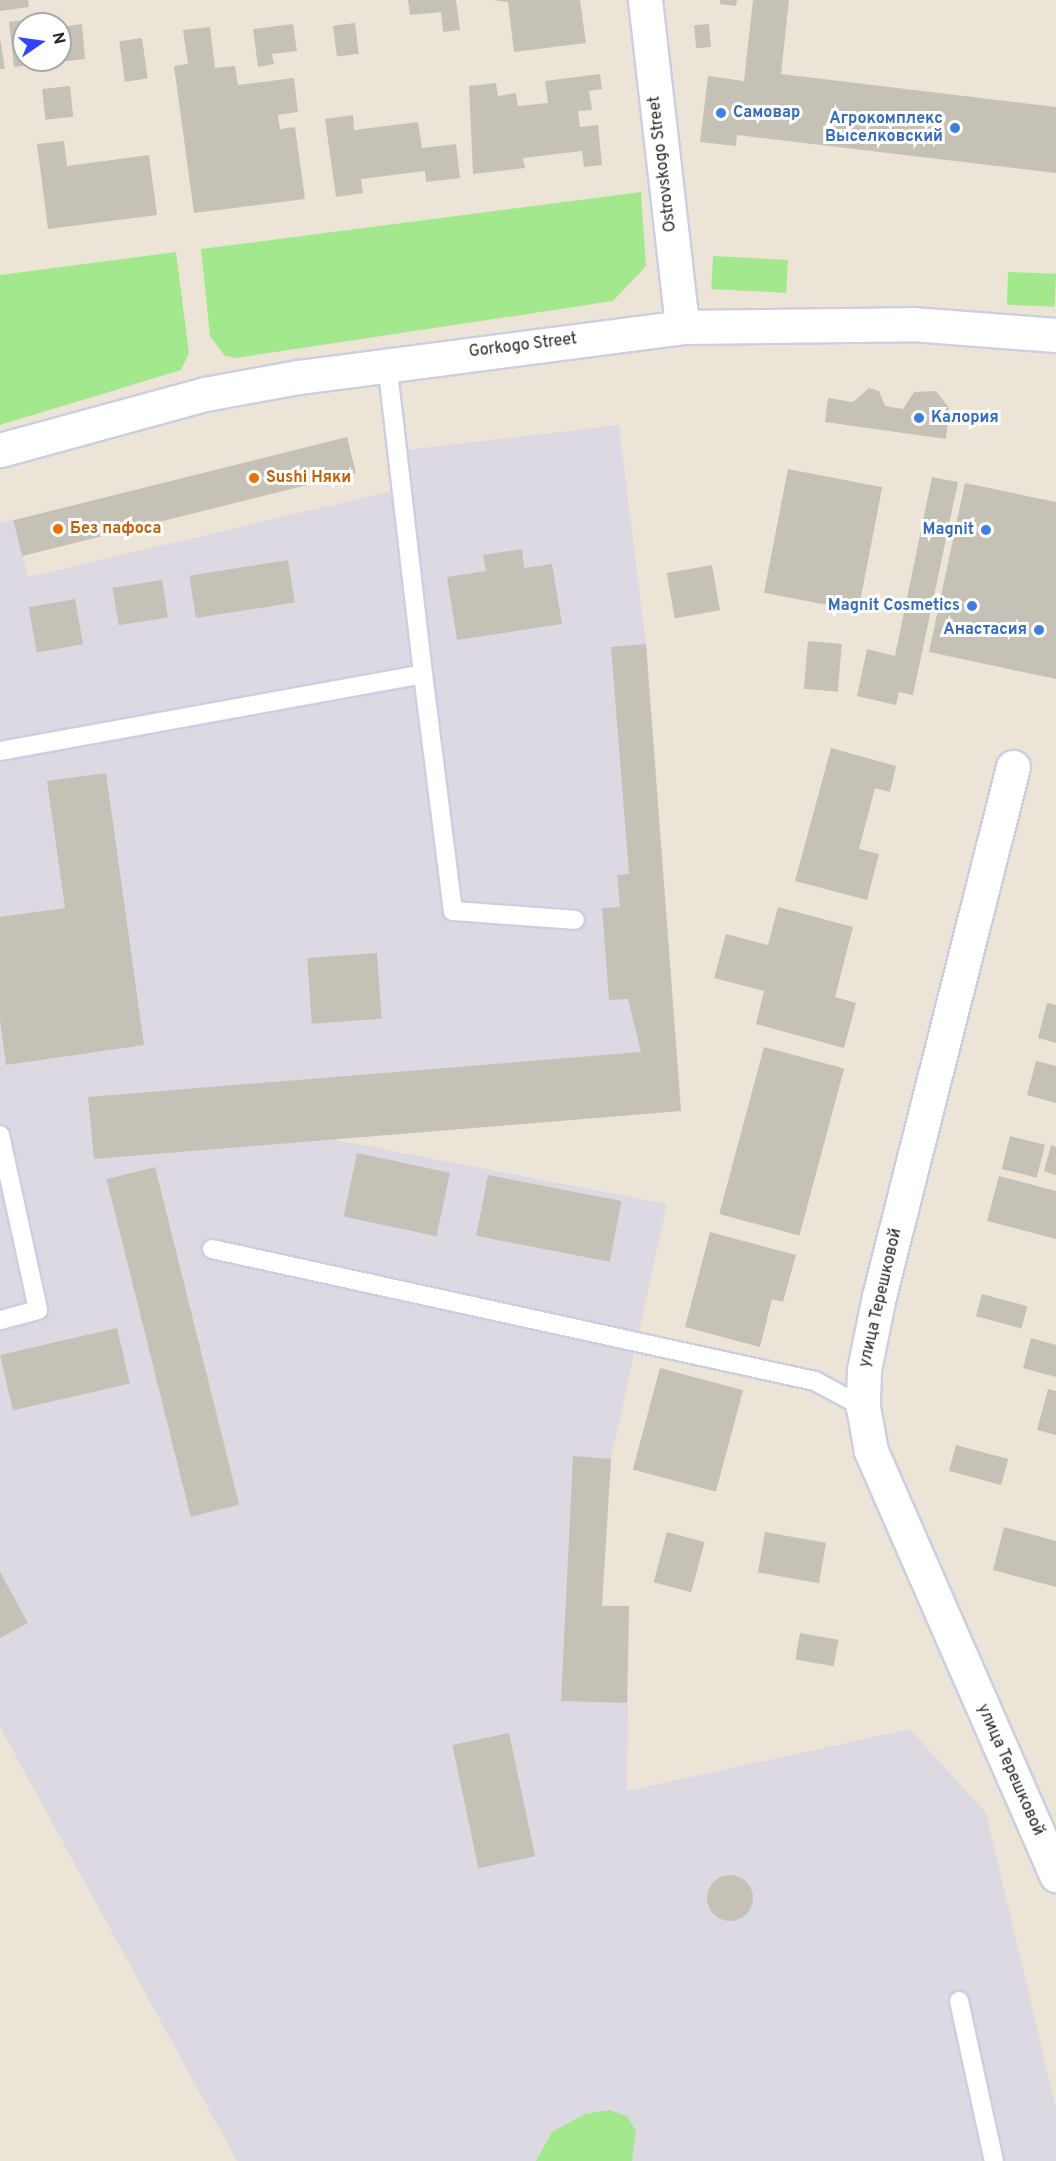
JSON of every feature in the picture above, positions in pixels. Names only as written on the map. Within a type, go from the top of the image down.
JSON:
[{"type":"street","name":"Ostrovskogo Street","points":[[645,0],[682,327]]},
{"type":"street","name":"Gorkogo Street","points":[[0,450],[205,394],[387,362],[682,327],[912,324],[1056,335]]},
{"type":"street","name":"улица Терешковой","points":[[1013,767],[879,1296],[864,1370],[863,1407],[871,1451],[1056,1875]]},
{"type":"lane","points":[[387,362],[453,911],[575,920]]},
{"type":"lane","points":[[0,751],[423,674]]},
{"type":"lane","points":[[0,1135],[38,1310],[0,1320]]},
{"type":"lane","points":[[212,1249],[814,1381],[863,1407]]},
{"type":"lane","points":[[959,2001],[994,2161]]},
{"type":"shaded area","points":[[619,425],[646,644],[681,1111],[331,1139],[667,1204],[611,1459],[602,1605],[629,1606],[627,1791],[910,1729],[986,1813],[1056,2108],[1056,2161],[237,2161],[0,1727],[0,523],[13,519],[28,577],[392,491],[388,452]]},
{"type":"green space","points":[[641,192],[646,266],[613,301],[236,358],[225,356],[210,336],[201,249]]},
{"type":"green space","points":[[176,252],[189,353],[181,370],[0,425],[0,275]]},
{"type":"green space","points":[[713,256],[788,260],[786,293],[711,289]]},
{"type":"green space","points":[[1008,272],[1056,274],[1055,307],[1007,305]]},
{"type":"green space","points":[[610,2110],[628,2117],[636,2132],[632,2161],[536,2161],[552,2132],[585,2114]]},
{"type":"building","points":[[0,0],[28,0],[29,7],[0,11]]},
{"type":"building","points":[[408,0],[456,0],[460,30],[443,32],[441,12],[410,15]]},
{"type":"building","points":[[492,0],[580,0],[586,43],[514,52],[508,2]]},
{"type":"building","points":[[720,0],[737,0],[736,6],[720,4]]},
{"type":"building","points":[[753,0],[789,0],[781,74],[1056,107],[1056,173],[737,135],[736,146],[700,142],[708,76],[744,81]]},
{"type":"building","points":[[9,22],[12,22],[12,49]]},
{"type":"building","points":[[355,23],[359,54],[337,56],[333,26]]},
{"type":"building","points":[[82,24],[85,59],[72,60],[72,25]]},
{"type":"building","points":[[293,24],[297,51],[272,54],[274,64],[258,67],[253,29]]},
{"type":"building","points":[[709,24],[711,47],[696,48],[694,25]]},
{"type":"building","points":[[210,27],[215,68],[235,66],[238,85],[294,78],[298,112],[278,115],[280,129],[295,127],[305,199],[194,213],[174,66],[188,64],[183,30]]},
{"type":"building","points":[[0,38],[5,69],[0,69]]},
{"type":"building","points":[[142,38],[148,79],[125,82],[119,41]]},
{"type":"building","points":[[600,74],[602,89],[589,91],[592,110],[578,111],[580,127],[598,125],[602,165],[584,167],[582,151],[523,158],[525,168],[473,174],[469,86],[496,83],[498,96],[516,93],[518,106],[548,103],[545,81]]},
{"type":"building","points":[[70,86],[73,117],[45,120],[42,89]]},
{"type":"building","points":[[353,115],[354,130],[418,122],[422,148],[456,144],[460,178],[426,182],[425,171],[361,179],[363,193],[336,197],[325,119]]},
{"type":"building","points":[[64,141],[67,166],[149,155],[157,215],[48,229],[37,144]]},
{"type":"building","points":[[869,388],[879,391],[885,406],[903,409],[914,392],[936,391],[949,408],[946,439],[825,422],[828,398],[853,402]]},
{"type":"building","points":[[347,437],[356,473],[22,556],[13,520]]},
{"type":"building","points":[[788,469],[882,487],[858,611],[764,593]]},
{"type":"building","points":[[932,477],[958,482],[913,695],[899,692],[896,705],[857,696],[867,649],[895,656]]},
{"type":"building","points":[[965,483],[1056,502],[1056,679],[929,652]]},
{"type":"building","points":[[522,549],[524,568],[552,564],[562,624],[457,640],[447,577],[486,571],[483,555]]},
{"type":"building","points":[[288,560],[295,602],[196,618],[189,576]]},
{"type":"building","points":[[712,565],[720,610],[675,618],[667,573]]},
{"type":"building","points":[[162,580],[168,618],[119,625],[113,588]]},
{"type":"building","points":[[75,599],[83,644],[37,652],[29,607]]},
{"type":"building","points":[[808,641],[842,644],[838,692],[804,689]]},
{"type":"building","points":[[646,644],[681,1111],[94,1159],[88,1097],[641,1052],[628,999],[609,1000],[602,908],[620,907],[617,875],[629,874],[611,647]]},
{"type":"building","points":[[831,748],[896,766],[890,792],[875,788],[859,849],[879,854],[867,900],[795,881]]},
{"type":"building","points":[[106,773],[144,1045],[6,1065],[0,1019],[0,917],[65,908],[47,781]]},
{"type":"building","points":[[778,907],[853,927],[835,997],[856,1003],[844,1048],[756,1024],[764,991],[714,978],[726,934],[768,945]]},
{"type":"building","points":[[377,953],[382,1019],[312,1024],[307,958]]},
{"type":"building","points":[[1047,1003],[1056,1005],[1056,1043],[1038,1038]]},
{"type":"building","points":[[764,1047],[844,1068],[799,1236],[719,1214]]},
{"type":"building","points":[[1036,1061],[1056,1066],[1056,1103],[1027,1095]]},
{"type":"building","points":[[1010,1136],[1045,1145],[1037,1178],[1002,1169]]},
{"type":"building","points":[[1051,1145],[1056,1147],[1056,1175],[1044,1171]]},
{"type":"building","points":[[357,1153],[450,1173],[436,1236],[343,1217]]},
{"type":"building","points":[[155,1167],[239,1505],[191,1517],[106,1179]]},
{"type":"building","points":[[488,1175],[622,1201],[610,1262],[476,1236]]},
{"type":"building","points":[[999,1176],[1056,1191],[1056,1239],[987,1221]]},
{"type":"building","points":[[710,1232],[796,1255],[783,1302],[772,1299],[760,1347],[685,1327]]},
{"type":"building","points":[[982,1294],[1027,1306],[1021,1328],[976,1316]]},
{"type":"building","points":[[117,1328],[130,1384],[13,1411],[0,1355]]},
{"type":"building","points":[[1031,1338],[1056,1345],[1056,1377],[1023,1368]]},
{"type":"building","points":[[660,1368],[743,1390],[716,1492],[633,1469]]},
{"type":"building","points":[[1048,1389],[1056,1391],[1056,1435],[1037,1430]]},
{"type":"building","points":[[956,1445],[1008,1459],[1001,1485],[949,1471]]},
{"type":"building","points":[[573,1456],[611,1459],[602,1606],[629,1606],[627,1703],[561,1701]]},
{"type":"building","points":[[1004,1527],[1056,1541],[1056,1587],[993,1570]]},
{"type":"building","points":[[667,1532],[705,1542],[691,1592],[654,1582]]},
{"type":"building","points":[[765,1532],[826,1543],[819,1583],[758,1572]]},
{"type":"building","points":[[0,1572],[28,1623],[0,1638]]},
{"type":"building","points":[[800,1633],[838,1640],[834,1666],[795,1660]]},
{"type":"building","points":[[509,1733],[535,1856],[478,1868],[452,1745]]},
{"type":"building","points":[[730,1875],[746,1882],[753,1898],[746,1914],[730,1921],[714,1914],[707,1898],[714,1882]]},
{"type":"place","name":"Самовар","points":[[721,113]]},
{"type":"place","name":"Агрокомплекс Выселковский","points":[[955,128]]},
{"type":"place","name":"Калория","points":[[919,418]]},
{"type":"place","name":"Sushi Няки","points":[[254,478]]},
{"type":"place","name":"Без пафоса","points":[[58,529]]},
{"type":"place","name":"Magnit","points":[[986,530]]},
{"type":"place","name":"Magnit Cosmetics","points":[[972,606]]},
{"type":"place","name":"Анастасия","points":[[1039,630]]}]
